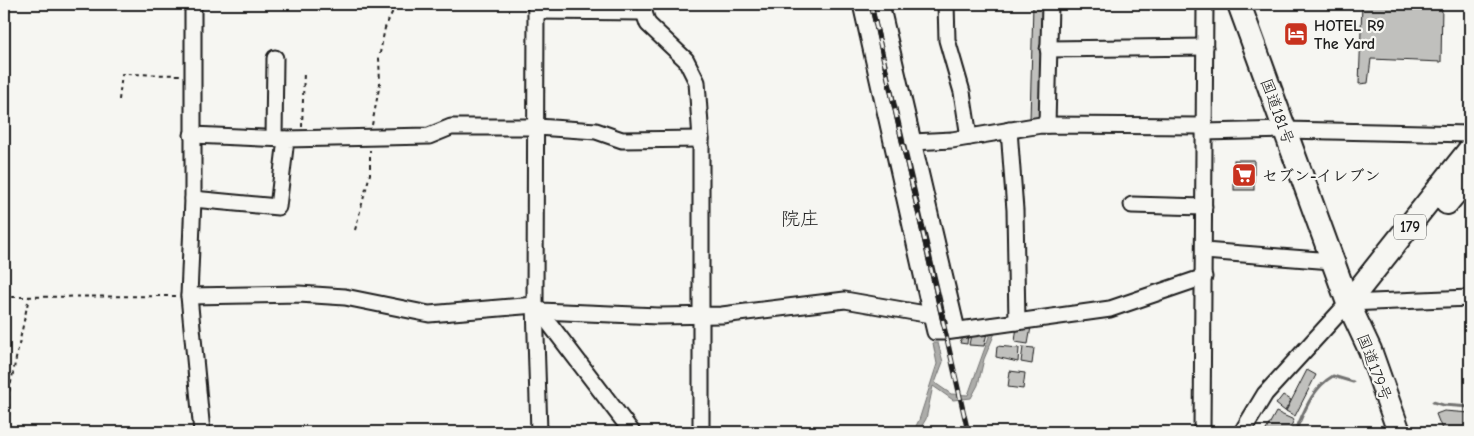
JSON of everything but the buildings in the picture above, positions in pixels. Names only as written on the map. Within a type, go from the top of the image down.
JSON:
[{"type":"highway","name":"国道181号","points":[[1239,4],[1348,303]]},
{"type":"highway","name":"179","points":[[1348,303],[1470,149]]},
{"type":"highway","name":"179","points":[[1348,303],[1400,258],[1470,175]]},
{"type":"highway","name":"国道179号","points":[[1348,303],[1358,355],[1385,432]]},
{"type":"highway","name":"国道179号","points":[[1348,303],[1370,350],[1400,432]]},
{"type":"street","points":[[193,4],[193,199],[189,296],[202,432]]},
{"type":"street","points":[[861,4],[935,332],[1110,309],[1204,277]]},
{"type":"street","points":[[881,4],[957,330]]},
{"type":"street","points":[[946,4],[947,40],[962,92],[968,137]]},
{"type":"street","points":[[1047,126],[1050,4]]},
{"type":"street","points":[[1202,432],[1205,4]]},
{"type":"street","points":[[539,432],[536,7],[643,8],[648,24],[686,60],[697,82],[701,139],[701,432]]},
{"type":"street","points":[[1048,49],[1205,48]]},
{"type":"street","points":[[193,199],[278,207],[280,138],[275,58]]},
{"type":"street","points":[[913,142],[952,140],[1009,130],[1047,126],[1470,134]]},
{"type":"street","points":[[192,135],[280,138],[370,138],[429,136],[451,127],[536,127],[596,131],[622,140],[701,139]]},
{"type":"street","points":[[1009,130],[1015,210],[1017,322]]},
{"type":"street","points":[[1132,205],[1204,207]]},
{"type":"street","points":[[1204,251],[1332,261]]},
{"type":"street","points":[[189,296],[299,294],[345,297],[429,314],[538,308],[658,316],[700,316],[845,300],[931,314]]},
{"type":"street","points":[[1242,432],[1265,394],[1348,303],[1470,298]]},
{"type":"street","points":[[538,308],[632,432]]},
{"type":"path","points":[[355,230],[370,174],[370,138],[380,83],[379,58],[385,28],[396,4]]},
{"type":"path","points":[[302,138],[304,72]]},
{"type":"path","points":[[118,100],[122,74],[193,75]]},
{"type":"path","points":[[4,297],[189,296]]},
{"type":"path","points":[[8,432],[9,392],[29,297]]},
{"type":"shaded area","points":[[991,331],[995,333],[984,359],[978,385],[971,398],[953,400],[933,386],[926,419],[918,432],[913,432],[919,420],[937,364],[933,343],[938,343],[943,362],[935,383],[951,394],[968,395]]},
{"type":"waterway","points":[[1295,432],[1305,409],[1319,387],[1333,376],[1353,382]]},
{"type":"waterway","points":[[1433,402],[1443,405],[1470,407]]},
{"type":"railway","points":[[871,4],[968,432]]},
{"type":"place","name":"HOTEL R9 The Yard","points":[[1296,34]]},
{"type":"place","name":"セブン-イレブン","points":[[1244,175]]},
{"type":"district","name":"院庄","points":[[800,218]]}]
